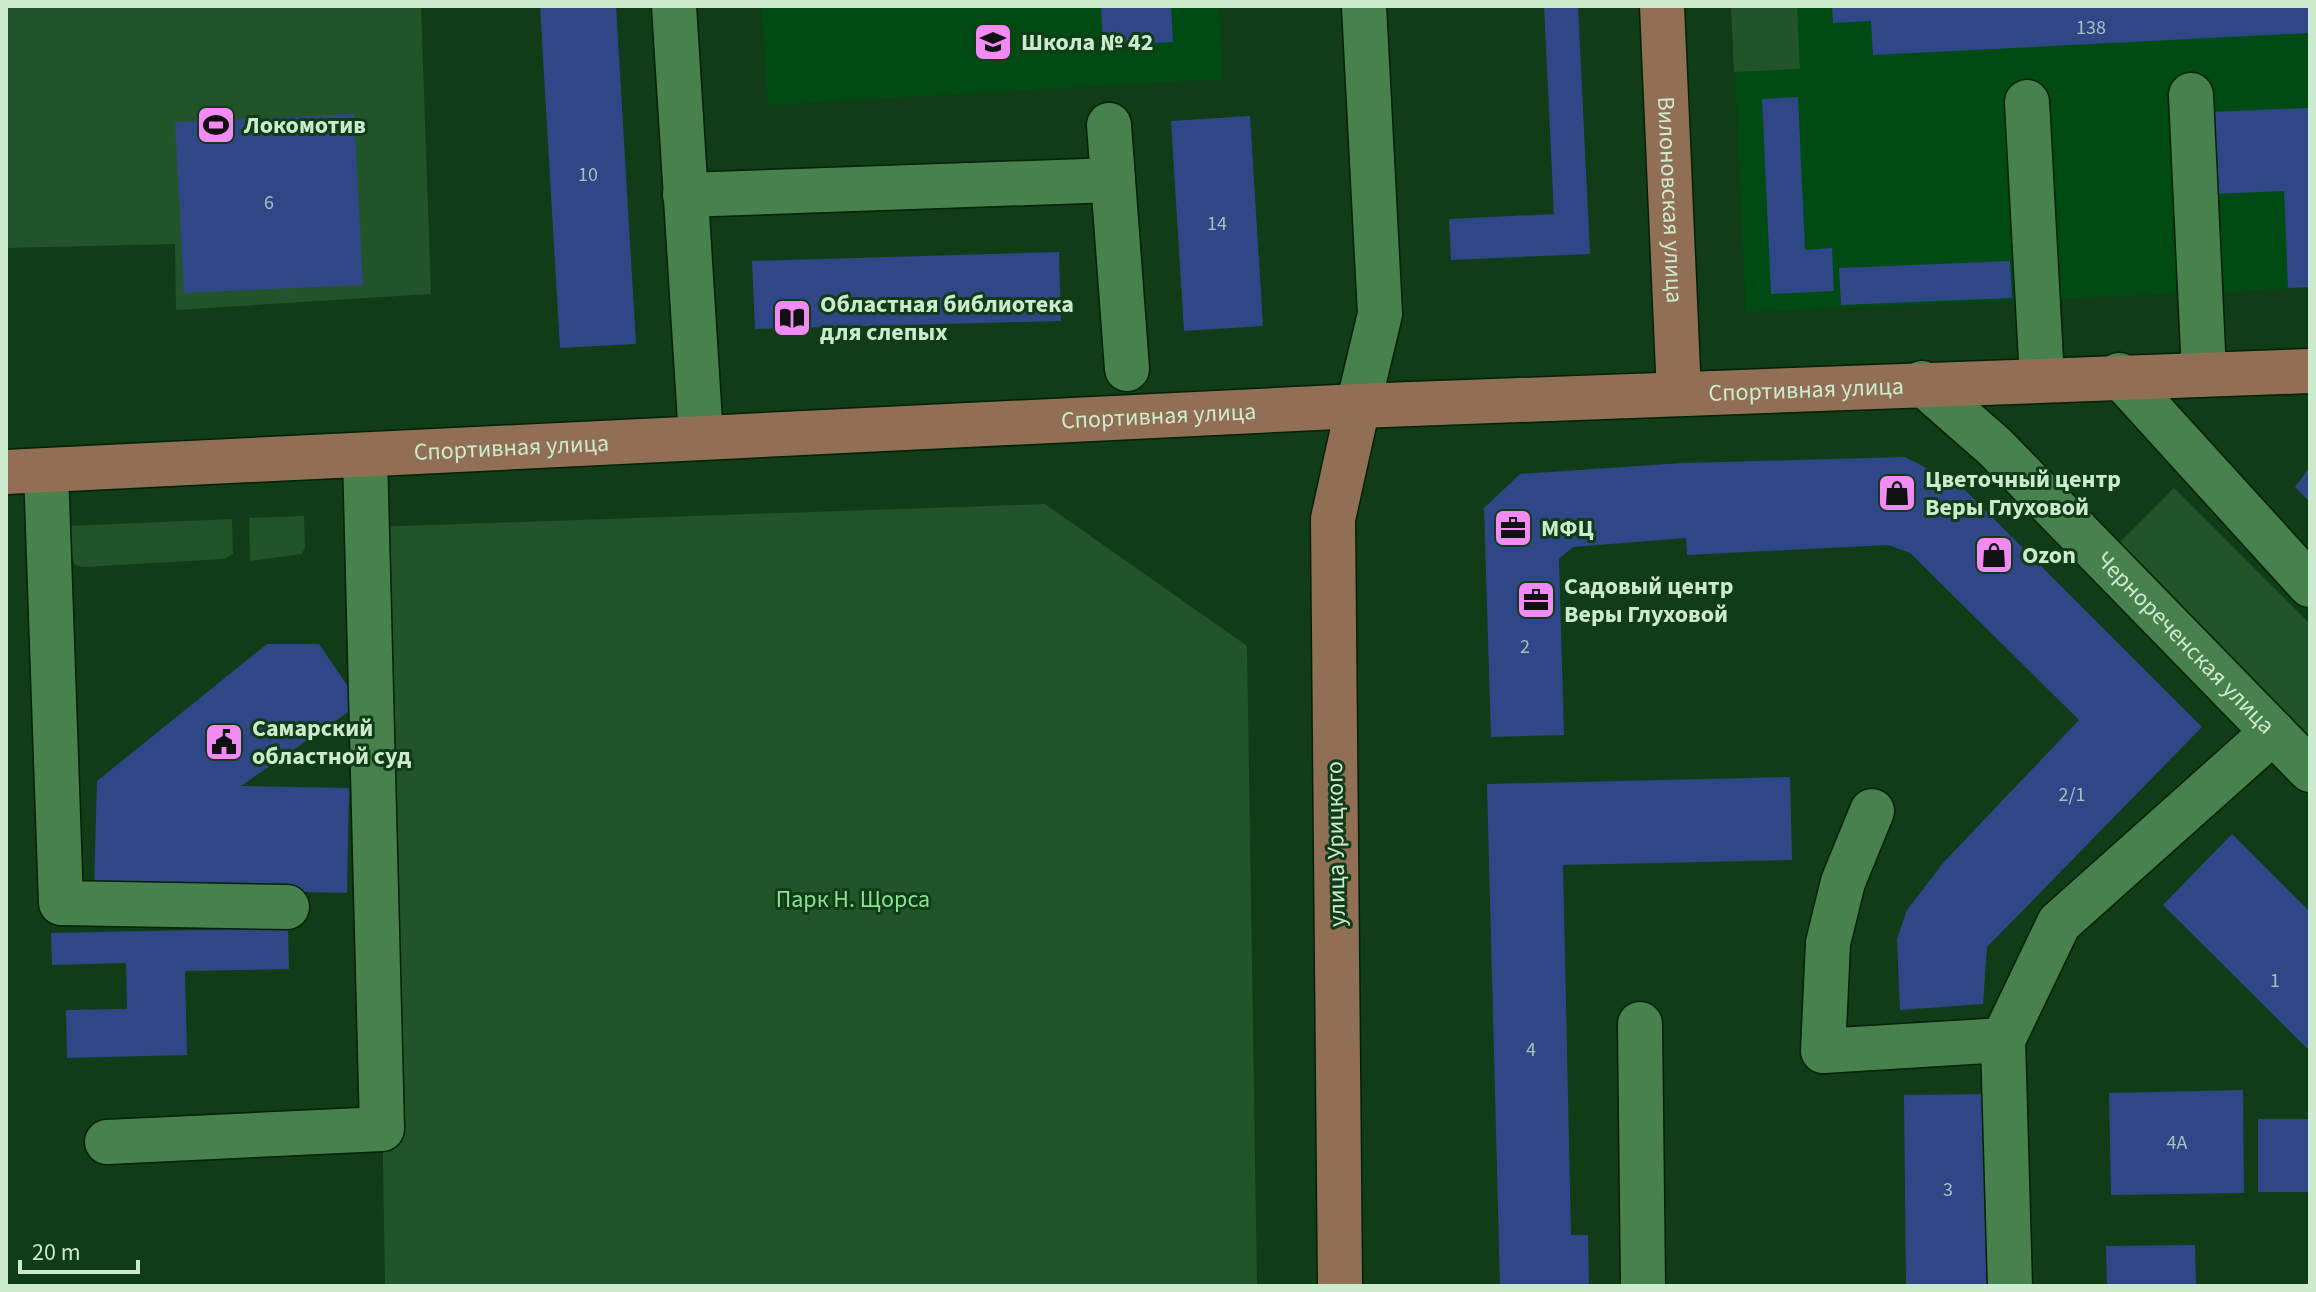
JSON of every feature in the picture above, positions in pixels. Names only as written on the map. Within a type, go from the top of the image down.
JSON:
[{"type":"main road","name":"Вилоновская улица","points":[[1662,6],[1679,394]]},
{"type":"main road","name":"Спортивная улица","points":[[26,471],[1358,406],[2119,375],[2310,371]]},
{"type":"main road","name":"улица Урицкого","points":[[1340,1286],[1333,519],[1358,406]]},
{"type":"street","points":[[674,6],[701,438]]},
{"type":"street","points":[[1358,406],[1380,314],[1364,6]]},
{"type":"street","points":[[2191,95],[2204,373]]},
{"type":"street","points":[[2027,102],[2042,379]]},
{"type":"street","points":[[1109,125],[1127,369]]},
{"type":"street","points":[[685,195],[1113,180]]},
{"type":"street","points":[[2119,375],[2310,585]]},
{"type":"street","name":"Чернореченская улица","points":[[1922,383],[1995,447],[2310,770]]},
{"type":"street","points":[[107,1142],[382,1129],[365,455]]},
{"type":"street","points":[[26,471],[61,903],[287,907]]},
{"type":"street","points":[[2010,1286],[2003,1040],[2059,923],[2273,732]]},
{"type":"street","points":[[1872,811],[1843,882],[1828,943],[1823,1051],[2003,1040]]},
{"type":"street","points":[[1640,1024],[1643,1286]]},
{"type":"shaded area","name":"Школа № 42","points":[[762,6],[1219,6],[1223,79],[768,105]]},
{"type":"shaded area","points":[[1732,6],[2310,6],[2310,288],[1746,312]]},
{"type":"green space","name":"Локомотив","points":[[6,6],[421,6],[431,294],[176,310],[175,244],[6,248]]},
{"type":"green space","points":[[1731,6],[1797,6],[1800,69],[1734,72]]},
{"type":"green space","points":[[2174,488],[2310,624],[2310,748],[2112,550]]},
{"type":"green space","name":"Парк Н. Щорса","points":[[1045,504],[1247,646],[1257,1286],[385,1286],[373,527]]},
{"type":"green space","points":[[304,516],[305,547],[302,554],[250,561],[249,518]]},
{"type":"green space","points":[[232,519],[233,554],[224,559],[83,567],[75,565],[69,552],[67,526]]},
{"type":"building","points":[[540,6],[616,6],[636,344],[560,348]]},
{"type":"building","points":[[1101,6],[1171,6],[1173,42],[1103,45]]},
{"type":"building","points":[[1544,6],[1578,6],[1590,254],[1451,260],[1449,219],[1554,214]]},
{"type":"building","points":[[1832,6],[2310,6],[2310,33],[1873,55],[1871,21],[1833,23]]},
{"type":"building","points":[[1798,97],[1805,250],[1832,248],[1834,291],[1771,294],[1762,99]]},
{"type":"building","points":[[2310,108],[2310,287],[2288,288],[2284,191],[2213,194],[2209,112]]},
{"type":"building","name":"Локомотив","points":[[354,114],[363,285],[184,293],[175,122]]},
{"type":"building","points":[[1250,116],[1263,326],[1184,331],[1171,121]]},
{"type":"building","points":[[1059,252],[1061,321],[755,329],[752,261]]},
{"type":"building","points":[[2010,261],[2012,298],[1841,305],[1839,268]]},
{"type":"building","points":[[1905,457],[1961,486],[2202,727],[1987,947],[1983,1004],[1900,1010],[1897,939],[1907,910],[1944,862],[2079,720],[1910,553],[1888,545],[1687,555],[1686,538],[1573,547],[1559,559],[1564,735],[1491,737],[1484,508],[1520,474],[1683,463]]},
{"type":"building","points":[[2310,467],[2310,502],[2295,487]]},
{"type":"building","name":"Самарский областной суд","points":[[267,644],[319,644],[360,704],[241,786],[349,788],[347,893],[94,887],[97,781]]},
{"type":"building","points":[[1790,777],[1792,860],[1563,865],[1571,1235],[1588,1235],[1589,1286],[1500,1286],[1487,784]]},
{"type":"building","points":[[2232,834],[2310,912],[2310,1051],[2163,905]]},
{"type":"building","points":[[288,928],[289,969],[185,971],[187,1055],[67,1058],[66,1010],[127,1009],[126,963],[52,965],[51,933]]},
{"type":"building","points":[[2243,1090],[2244,1193],[2111,1195],[2109,1093]]},
{"type":"building","points":[[1990,1094],[1992,1286],[1906,1286],[1904,1095]]},
{"type":"building","points":[[2258,1119],[2310,1119],[2310,1192],[2258,1192]]},
{"type":"building","points":[[2195,1245],[2196,1286],[2107,1286],[2106,1246]]},
{"type":"place","name":"Школа № 42","points":[[993,42]]},
{"type":"place","name":"Локомотив","points":[[216,125]]},
{"type":"place","name":"Областная библиотека для слепых","points":[[792,318]]},
{"type":"place","name":"Цветочный центр Веры Глуховой","points":[[1897,493]]},
{"type":"place","name":"МФЦ","points":[[1513,528]]},
{"type":"place","name":"Ozon","points":[[1994,555]]},
{"type":"place","name":"Садовый центр Веры Глуховой","points":[[1536,600]]},
{"type":"place","name":"Самарский областной суд","points":[[224,742]]}]
